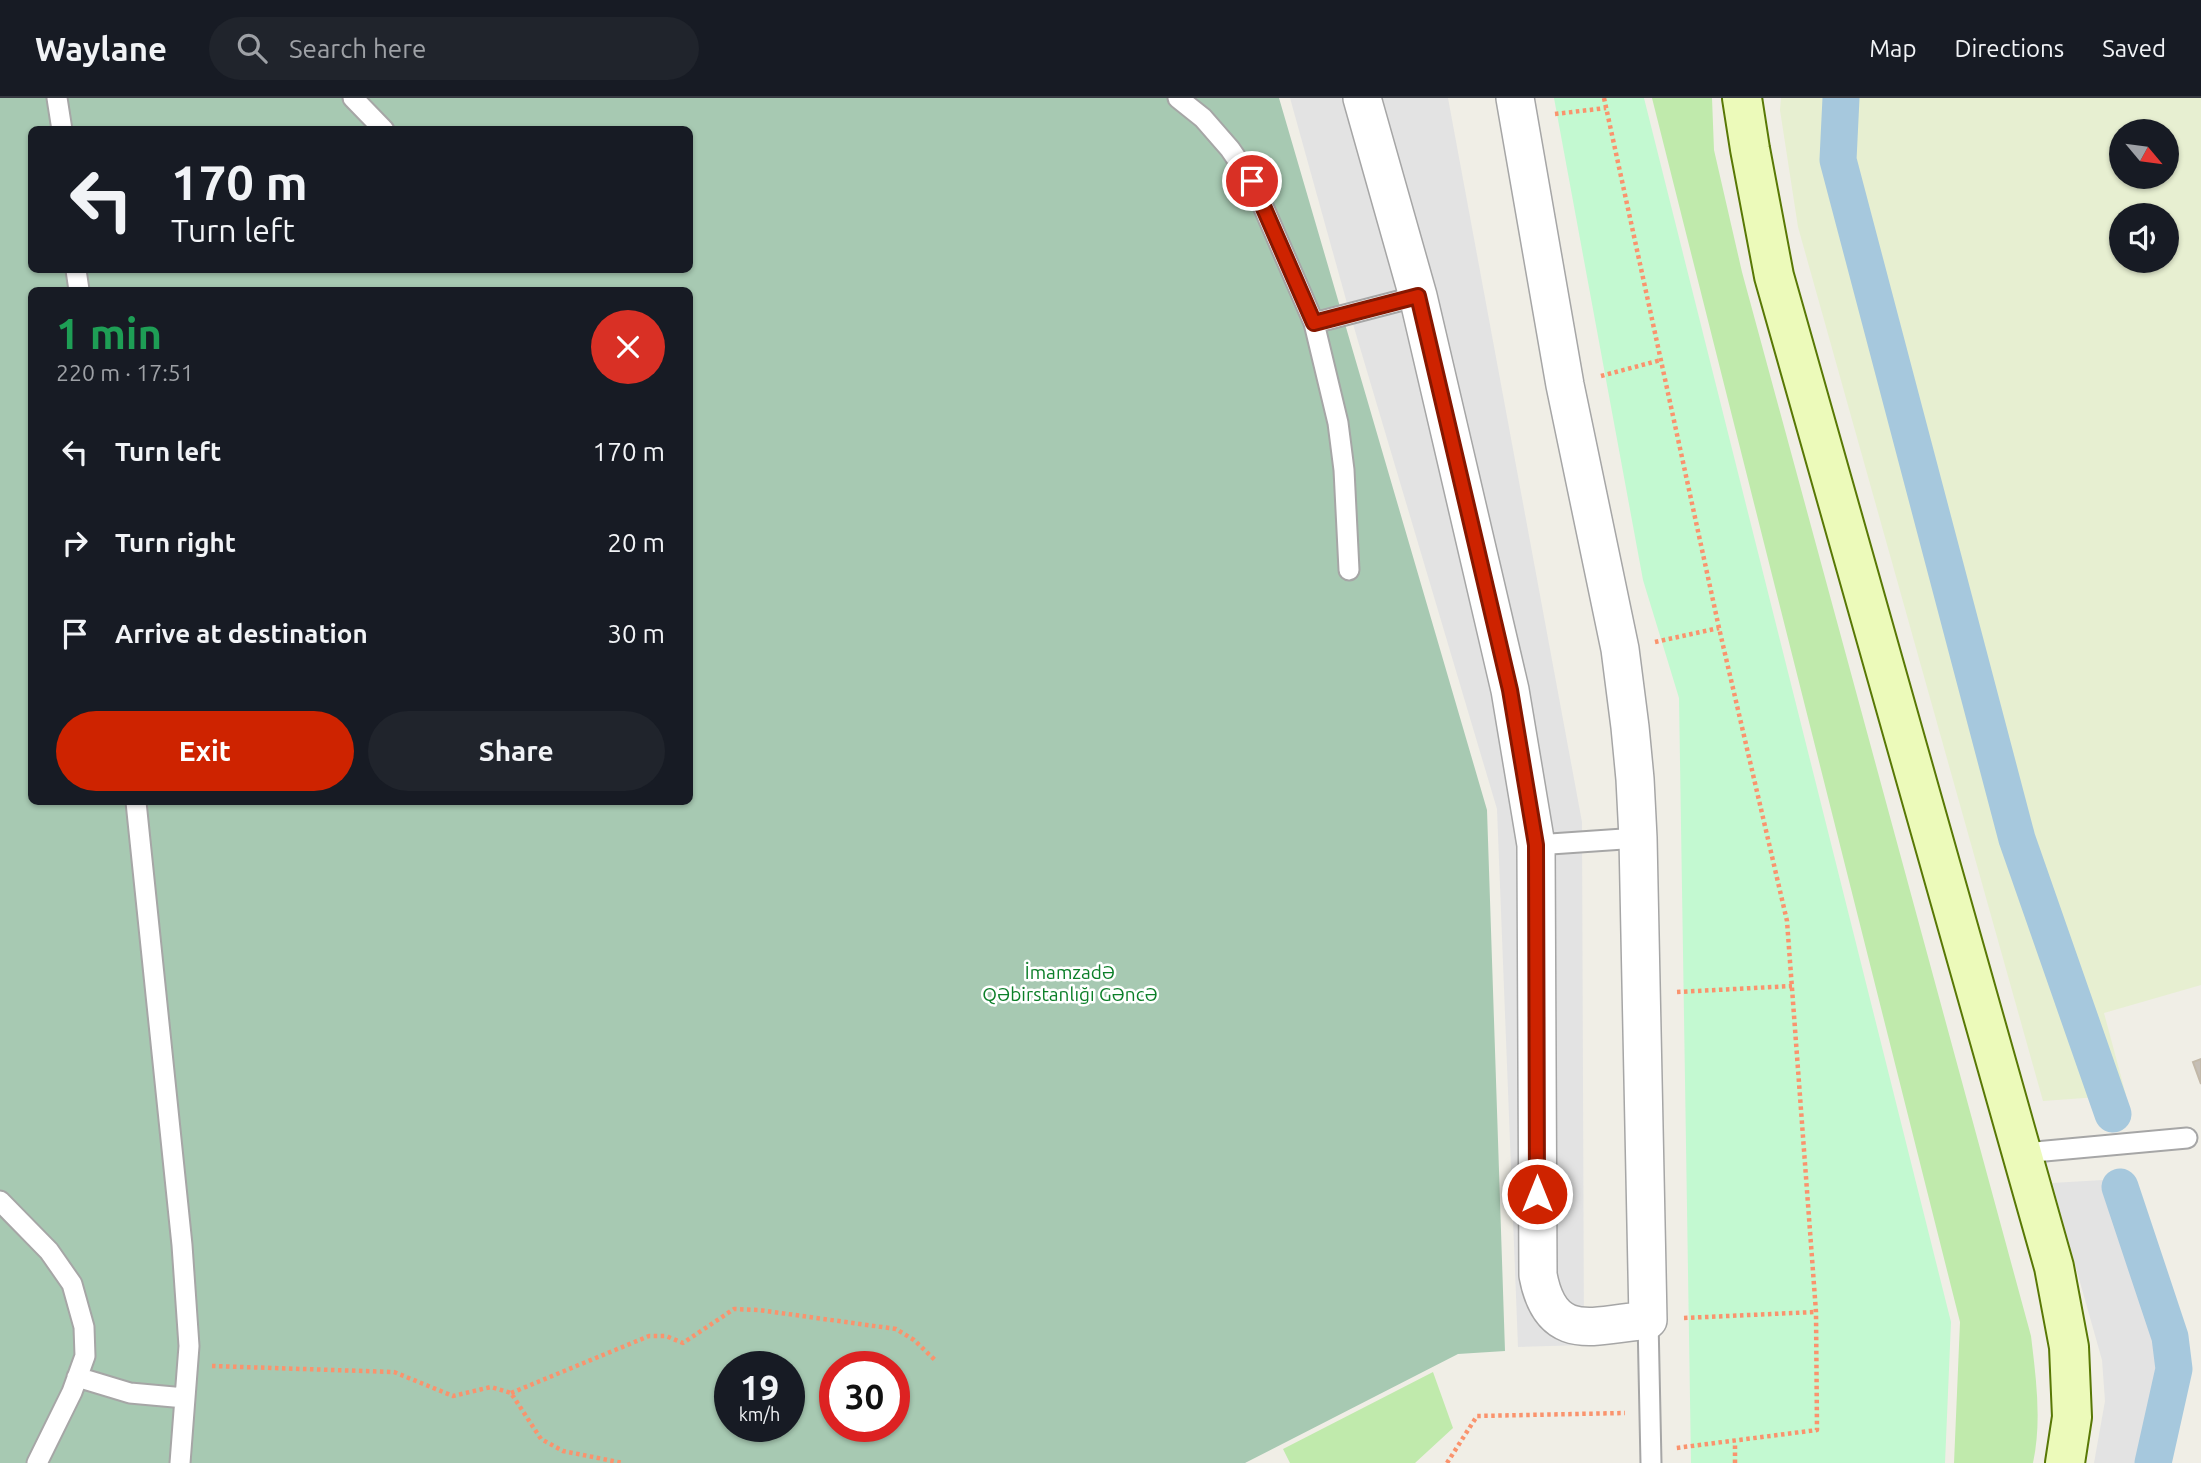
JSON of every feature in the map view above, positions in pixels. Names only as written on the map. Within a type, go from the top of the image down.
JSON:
[{"type":"main road","points":[[1742,98],[1774,276],[2054,1266],[2069,1347],[2072,1417],[2065,1463]]},
{"type":"street","points":[[1362,98],[1418,296],[1510,690],[1536,845],[1538,1275],[1542,1295],[1553,1314],[1567,1324],[1580,1326],[1648,1320],[1638,838],[1634,766],[1619,649],[1565,385],[1517,108]]},
{"type":"lane","points":[[57,98],[61,126]]},
{"type":"lane","points":[[353,98],[380,126]]},
{"type":"lane","points":[[1178,98],[1203,118],[1230,149],[1252,181],[1314,323],[1338,423],[1344,470],[1349,570]]},
{"type":"lane","points":[[1314,323],[1418,296]]},
{"type":"lane","points":[[136,805],[182,1245],[189,1346],[180,1463]]},
{"type":"lane","points":[[1536,845],[1638,838]]},
{"type":"lane","points":[[2022,1153],[2187,1138]]},
{"type":"lane","points":[[0,1201],[50,1251],[72,1284],[84,1326],[85,1356],[37,1463]]},
{"type":"lane","points":[[1648,1320],[1651,1457]]},
{"type":"lane","points":[[77,1377],[130,1393],[185,1398]]},
{"type":"path","points":[[1604,98],[1719,628],[1787,921],[1816,1312],[1817,1430],[1651,1457]]},
{"type":"path","points":[[1517,108],[1606,108]]},
{"type":"path","points":[[1565,385],[1661,360]]},
{"type":"path","points":[[1619,649],[1719,628]]},
{"type":"path","points":[[1641,993],[1792,986]]},
{"type":"path","points":[[187,1365],[394,1372],[453,1396],[491,1387],[511,1393],[649,1336],[666,1336],[683,1343],[734,1309],[896,1329],[914,1340],[935,1360]]},
{"type":"path","points":[[1648,1320],[1816,1312]]},
{"type":"path","points":[[511,1393],[541,1439],[563,1451],[623,1463]]},
{"type":"path","points":[[1447,1463],[1477,1416],[1650,1413]]},
{"type":"path","points":[[1735,1442],[1735,1463]]},
{"type":"green space","name":"İmamzadə Qəbirstanlığı Gəncə","points":[[0,98],[1279,98],[1487,810],[1505,1351],[1458,1354],[1245,1463],[0,1463]]},
{"type":"green space","points":[[1554,98],[1644,98],[1951,1322],[1945,1463],[1691,1463],[1679,698],[1643,580]]},
{"type":"green space","points":[[1652,98],[1712,98],[1714,150],[1742,272],[2031,1336],[2038,1415],[2033,1463],[1954,1463],[1960,1322]]},
{"type":"green space","points":[[1781,98],[2201,98],[2201,985],[2104,1013],[2126,1095],[2043,1101],[1798,227],[1780,110]]},
{"type":"green space","points":[[1433,1372],[1453,1428],[1415,1463],[1290,1463],[1283,1449]]},
{"type":"shaded area","points":[[1290,98],[1448,98],[1582,822],[1584,1345],[1518,1347],[1497,809],[1350,314]]},
{"type":"shaded area","points":[[2103,1180],[2161,1357],[2138,1463],[2094,1463],[2105,1401],[2102,1360],[2052,1183]]},
{"type":"building","points":[[2201,1059],[2201,1084],[2193,1062]]},
{"type":"waterway","points":[[1841,98],[1838,160],[2017,839],[2113,1114]]},
{"type":"waterway","points":[[2120,1187],[2170,1337],[2174,1369],[2153,1463]]},
{"type":"route","points":[[1252,181],[1314,323],[1418,296],[1510,690],[1536,845],[1537,1194]]}]
